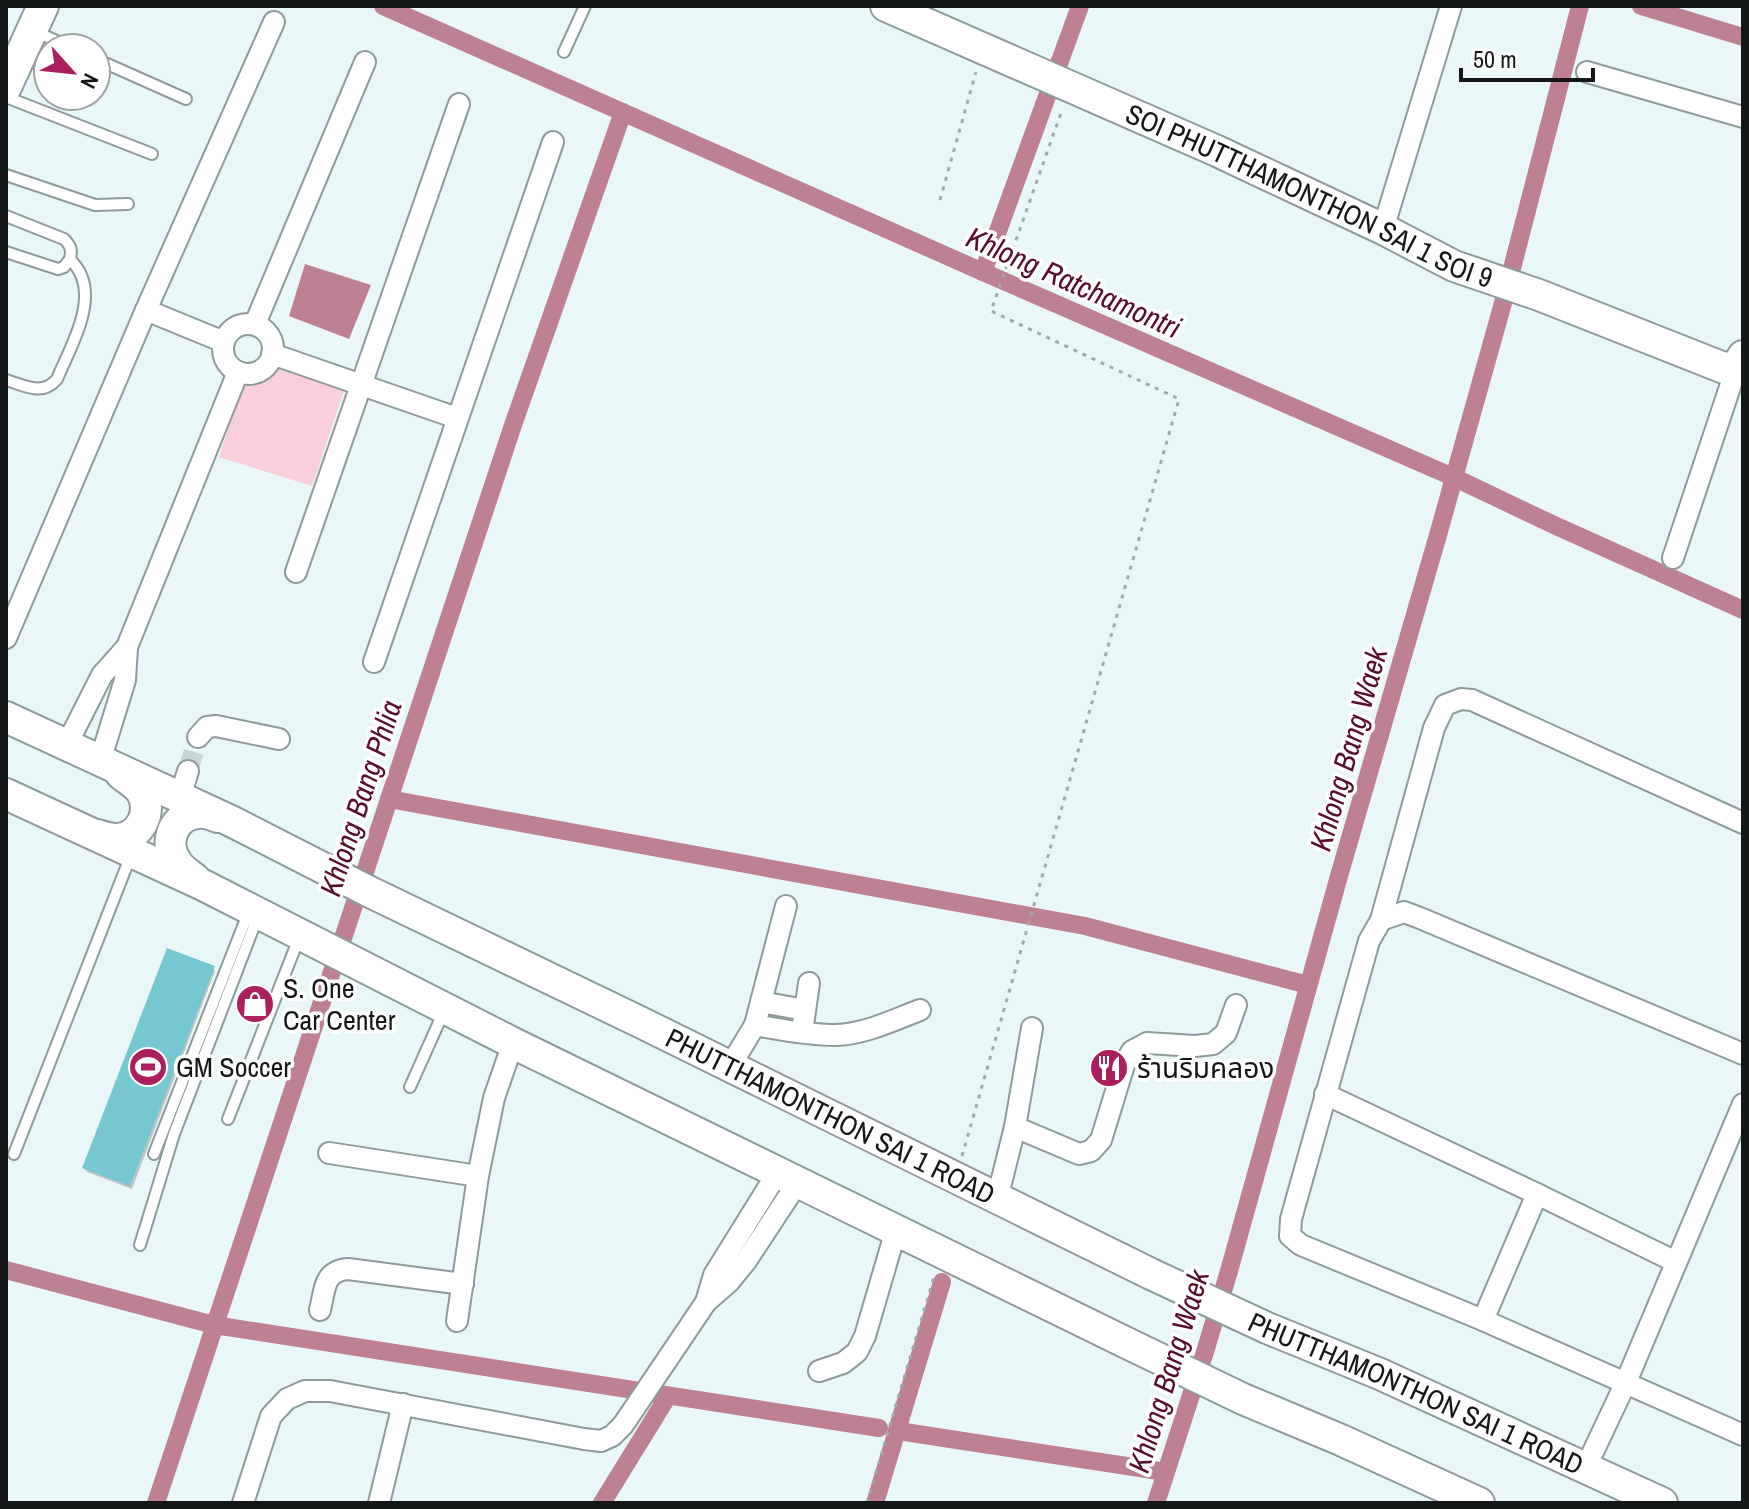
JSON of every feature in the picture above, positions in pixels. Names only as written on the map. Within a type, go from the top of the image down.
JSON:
[{"type":"main road","name":"SOI PHUTTHAMONTHON SAI 1 SOI 9","points":[[886,6],[1217,151],[1454,266],[1539,295],[1724,368],[1741,363]]},
{"type":"main road","points":[[6,87],[38,18]]},
{"type":"main road","name":"PHUTTHAMONTHON SAI 1 ROAD","points":[[6,717],[107,764],[184,784],[231,821],[326,870],[1151,1274],[1662,1503]]},
{"type":"main road","points":[[81,829],[118,839],[132,835],[144,821],[146,805],[141,792],[107,764]]},
{"type":"main road","points":[[6,794],[203,885],[444,1009],[1133,1346],[1243,1399],[1341,1440],[1441,1495],[1479,1503]]},
{"type":"main road","points":[[203,885],[174,860],[170,842],[174,826],[190,814],[201,812],[231,821]]},
{"type":"street","points":[[1383,229],[1451,6]]},
{"type":"street","points":[[6,638],[146,310],[274,22]]},
{"type":"street","points":[[255,324],[365,62]]},
{"type":"street","points":[[1587,72],[1743,117]]},
{"type":"street","points":[[296,572],[459,104]]},
{"type":"street","points":[[374,662],[553,142]]},
{"type":"street","points":[[146,310],[224,342]]},
{"type":"street","points":[[255,324],[269,336],[272,354],[263,369],[247,374],[238,372],[225,360],[224,342],[228,333],[236,327],[255,324]]},
{"type":"street","points":[[272,354],[457,418]]},
{"type":"street","points":[[1673,558],[1741,363]]},
{"type":"street","points":[[107,764],[125,680],[127,647],[238,372]]},
{"type":"street","points":[[66,746],[102,675],[127,647]]},
{"type":"street","points":[[1743,823],[1472,700],[1461,699],[1445,705],[1434,728],[1381,920],[1369,941],[1291,1219],[1290,1236],[1301,1245],[1483,1320],[1743,1435]]},
{"type":"street","points":[[198,737],[207,727],[216,726],[279,739]]},
{"type":"street","points":[[729,1068],[755,1025],[786,906]]},
{"type":"street","points":[[1381,920],[1404,912],[1743,1054]]},
{"type":"street","points":[[802,1032],[809,983]]},
{"type":"street","points":[[761,1002],[805,1010]]},
{"type":"street","points":[[1015,1127],[1079,1154],[1091,1151],[1101,1140],[1124,1065],[1132,1051],[1147,1043],[1213,1044],[1226,1033],[1236,1005]]},
{"type":"street","points":[[755,1025],[837,1035],[875,1027],[920,1010]]},
{"type":"street","points":[[997,1199],[1015,1127],[1032,1028]]},
{"type":"street","points":[[457,1321],[478,1176],[494,1098],[513,1043]]},
{"type":"street","points":[[1325,1094],[1676,1262]]},
{"type":"street","points":[[1585,1469],[1626,1382],[1743,1104]]},
{"type":"street","points":[[329,1153],[478,1176]]},
{"type":"street","points":[[243,1503],[271,1416],[287,1399],[305,1391],[330,1391],[584,1439],[601,1441],[612,1436],[623,1425],[706,1302],[729,1282],[746,1261],[788,1177]]},
{"type":"street","points":[[1483,1320],[1537,1194]]},
{"type":"street","points":[[819,1371],[843,1363],[857,1352],[865,1336],[896,1230]]},
{"type":"street","points":[[320,1310],[327,1282],[336,1270],[463,1284]]},
{"type":"street","points":[[379,1503],[403,1404]]},
{"type":"lane","points":[[564,52],[585,6]]},
{"type":"lane","points":[[38,18],[54,32]]},
{"type":"lane","points":[[112,66],[186,99]]},
{"type":"lane","points":[[6,97],[152,154]]},
{"type":"lane","points":[[6,175],[95,205],[128,204]]},
{"type":"lane","points":[[6,216],[64,239],[72,250],[70,259],[58,269],[6,252]]},
{"type":"lane","points":[[6,380],[38,389],[51,386],[57,379],[85,311],[81,273],[70,259]]},
{"type":"lane","points":[[14,1154],[131,853]]},
{"type":"lane","points":[[154,1154],[254,912]]},
{"type":"lane","points":[[140,1245],[174,1134],[254,912]]},
{"type":"lane","points":[[228,1119],[312,940]]},
{"type":"lane","points":[[410,1087],[444,1009]]},
{"type":"path","points":[[940,200],[984,49]]},
{"type":"path","points":[[956,1179],[1179,399],[991,311],[1015,244],[1058,82]]},
{"type":"path","points":[[867,1503],[942,1252]]},
{"type":"shaded area","points":[[305,264],[371,285],[349,339],[289,316]]},
{"type":"shaded area","points":[[275,367],[344,391],[312,486],[219,457],[241,390]]},
{"type":"building","name":"GM Soccer","points":[[167,948],[215,966],[130,1186],[82,1168]]},
{"type":"waterway","name":"Khlong Ratchamontri","points":[[383,6],[1453,477],[1743,610]]},
{"type":"waterway","points":[[983,272],[1080,6]]},
{"type":"waterway","name":"Khlong Bang Waek","points":[[1156,1503],[1229,1271],[1438,535],[1503,303],[1580,6]]},
{"type":"waterway","points":[[1641,6],[1743,37]]},
{"type":"waterway","name":"Khlong Bang Phlia","points":[[156,1503],[512,428],[623,112]]},
{"type":"waterway","points":[[389,799],[1085,926],[1308,985]]},
{"type":"waterway","points":[[6,1270],[214,1325],[879,1428]]},
{"type":"waterway","points":[[875,1503],[942,1282]]},
{"type":"waterway","points":[[602,1503],[668,1396]]},
{"type":"waterway","points":[[898,1431],[1166,1472]]},
{"type":"tunnel","points":[[188,771],[198,737]]},
{"type":"place","name":"S. One Car Center","points":[[255,1004]]},
{"type":"place","name":"GM Soccer","points":[[148,1067]]},
{"type":"place","name":"ร้านริมคลอง","points":[[1109,1068]]}]
